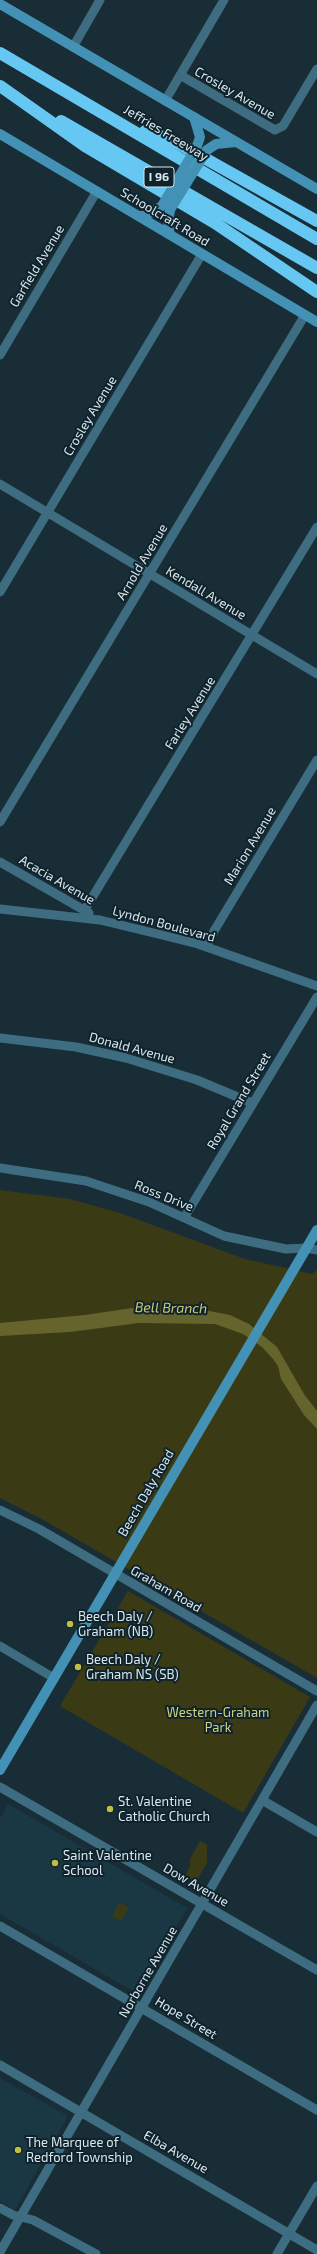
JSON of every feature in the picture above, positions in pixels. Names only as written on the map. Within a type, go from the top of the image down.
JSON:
[{"type":"highway","name":"Jeffries Freeway","points":[[0,52],[317,239]]},
{"type":"highway","points":[[0,86],[85,146],[215,223],[317,292]]},
{"type":"highway","name":"I 96","points":[[0,86],[317,268]]},
{"type":"highway","points":[[122,124],[172,140],[317,221]]},
{"type":"main road","points":[[0,4],[317,189]]},
{"type":"main road","points":[[170,235],[166,208],[200,137],[194,118]]},
{"type":"main road","name":"Schoolcraft Road","points":[[0,134],[317,322]]},
{"type":"main road","points":[[139,216],[145,216],[166,208],[207,150],[216,144],[236,142]]},
{"type":"main road","name":"Beech Daly Road","points":[[0,1770],[238,1361],[317,1230]]},
{"type":"street","points":[[73,47],[100,0]]},
{"type":"street","points":[[165,101],[224,0]]},
{"type":"street","name":"Crosley Avenue","points":[[180,75],[275,130],[283,126],[317,69]]},
{"type":"street","name":"Garfield Avenue","points":[[0,355],[97,191]]},
{"type":"street","name":"Crosley Avenue","points":[[0,592],[202,254]]},
{"type":"street","name":"Arnold Avenue","points":[[0,822],[305,315]]},
{"type":"street","name":"Kendall Avenue","points":[[0,484],[317,674]]},
{"type":"street","name":"Farley Avenue","points":[[84,911],[317,527]]},
{"type":"street","name":"Marion Avenue","points":[[207,947],[214,930],[317,760]]},
{"type":"street","name":"Acacia Avenue","points":[[0,862],[100,920]]},
{"type":"street","name":"Lyndon Boulevard","points":[[0,909],[100,920],[207,947],[317,986]]},
{"type":"street","name":"Royal Grand Street","points":[[184,1218],[317,997]]},
{"type":"street","name":"Donald Avenue","points":[[0,1038],[76,1047],[126,1058],[197,1080],[252,1103]]},
{"type":"street","name":"Ross Drive","points":[[0,1168],[86,1180],[149,1202],[224,1236],[286,1249],[306,1248],[317,1250]]},
{"type":"street","name":"Graham Road","points":[[0,1510],[38,1529],[317,1691]]},
{"type":"street","points":[[0,1646],[54,1678]]},
{"type":"street","name":"Norborne Avenue","points":[[0,2252],[317,1705]]},
{"type":"street","name":"Dow Avenue","points":[[0,1786],[317,1970]]},
{"type":"street","points":[[262,1800],[317,1832]]},
{"type":"street","name":"Hope Street","points":[[0,1926],[317,2110]]},
{"type":"street","name":"Elba Avenue","points":[[0,2065],[317,2250]]},
{"type":"street","points":[[277,2254],[317,2186]]},
{"type":"street","points":[[0,2208],[20,2217],[33,2220],[96,2254]]},
{"type":"shaded area","name":"Bell Branch","points":[[132,1308],[192,1312],[204,1310],[230,1315],[249,1324],[277,1347],[304,1394],[317,1411],[317,1429],[304,1415],[281,1379],[278,1366],[262,1347],[243,1334],[215,1324],[139,1323],[70,1332],[0,1336],[0,1323],[85,1315]]},
{"type":"shaded area","name":"Saint Valentine School","points":[[8,1804],[187,1908],[138,1994],[0,1914],[0,1818]]},
{"type":"shaded area","points":[[0,2078],[68,2116],[15,2210],[0,2201]]},
{"type":"green space","points":[[0,1190],[70,1199],[120,1213],[245,1259],[312,1274],[317,1270],[317,1678],[40,1518],[0,1498]]},
{"type":"green space","name":"Western-Graham Park","points":[[128,1591],[310,1697],[243,1813],[60,1706]]},
{"type":"green space","points":[[200,1841],[207,1845],[207,1863],[196,1882],[185,1876],[190,1867],[190,1859]]},
{"type":"green space","points":[[120,1902],[129,1908],[121,1921],[112,1916]]},
{"type":"place","name":"Beech Daly / Graham (NB)","points":[[70,1624]]},
{"type":"place","name":"Beech Daly / Graham NS (SB)","points":[[78,1667]]},
{"type":"place","name":"St. Valentine Catholic Church","points":[[110,1809]]},
{"type":"place","name":"Saint Valentine School","points":[[55,1863]]},
{"type":"place","name":"The Marquee of Redford Township","points":[[18,2150]]}]
